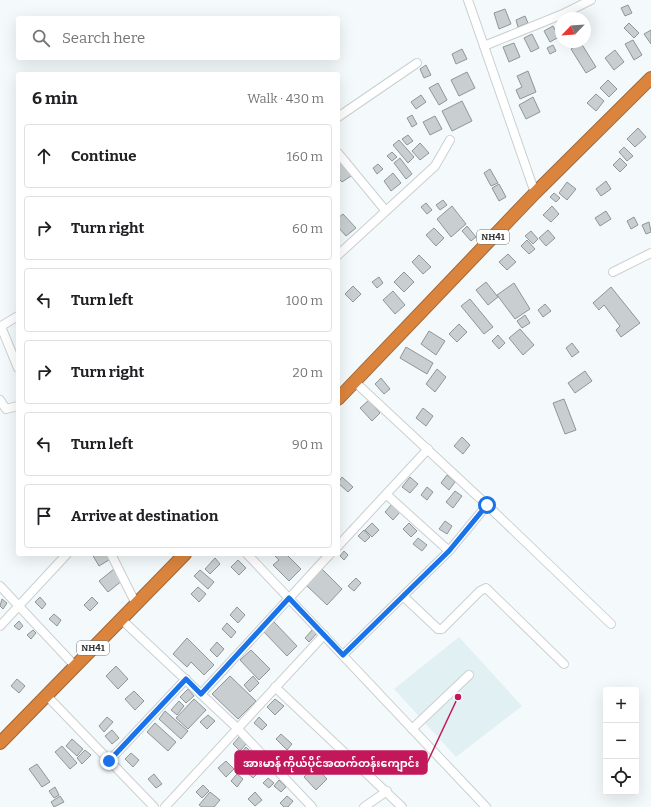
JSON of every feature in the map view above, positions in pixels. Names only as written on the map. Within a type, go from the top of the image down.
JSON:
[{"type":"highway","name":"NH41","points":[[340,397],[535,193],[651,78]]},
{"type":"highway","name":"NH41","points":[[0,743],[183,556]]},
{"type":"street","points":[[468,0],[535,193]]},
{"type":"street","points":[[484,46],[563,14],[591,0]]},
{"type":"street","points":[[340,116],[417,62]]},
{"type":"street","points":[[340,253],[385,210],[435,166],[450,140]]},
{"type":"street","points":[[340,155],[385,210]]},
{"type":"street","points":[[613,272],[651,253]]},
{"type":"street","points":[[16,317],[1,325],[16,363]]},
{"type":"street","points":[[354,382],[428,449],[611,624]]},
{"type":"street","points":[[0,400],[6,409],[16,406]]},
{"type":"street","points":[[340,544],[387,495],[428,449]]},
{"type":"street","points":[[387,495],[449,551]]},
{"type":"street","points":[[343,655],[404,597],[449,551],[487,505]]},
{"type":"street","points":[[0,626],[66,556]]},
{"type":"street","points":[[112,556],[136,604]]},
{"type":"street","points":[[249,556],[486,807]]},
{"type":"street","points":[[201,694],[328,556]]},
{"type":"street","points":[[0,586],[75,666]]},
{"type":"street","points":[[404,597],[438,629],[442,629],[480,590],[486,588],[564,664]]},
{"type":"street","points":[[121,619],[237,728],[312,807]]},
{"type":"street","points":[[165,807],[324,635]]},
{"type":"street","points":[[412,729],[469,675]]},
{"type":"street","points":[[109,761],[186,679]]},
{"type":"street","points":[[275,687],[387,791],[402,807]]},
{"type":"street","points":[[47,696],[154,807]]},
{"type":"street","points":[[364,807],[387,791]]},
{"type":"shaded area","points":[[459,637],[522,706],[456,757],[394,689]]},
{"type":"building","points":[[628,5],[632,13],[625,16],[621,8]]},
{"type":"building","points":[[505,9],[511,24],[499,29],[494,13]]},
{"type":"building","points":[[525,16],[528,23],[518,27],[516,20]]},
{"type":"building","points":[[629,23],[639,33],[634,38],[624,28]]},
{"type":"building","points":[[553,26],[555,30],[555,39],[550,42],[544,31]]},
{"type":"building","points":[[651,30],[651,44],[644,34]]},
{"type":"building","points":[[532,34],[539,48],[531,52],[524,38]]},
{"type":"building","points":[[633,40],[642,55],[634,60],[625,44]]},
{"type":"building","points":[[514,43],[520,57],[509,62],[503,47]]},
{"type":"building","points":[[553,45],[556,51],[550,54],[547,48]]},
{"type":"building","points":[[584,48],[596,67],[586,73],[571,49]]},
{"type":"building","points":[[462,49],[467,59],[456,64],[452,54]]},
{"type":"building","points":[[615,50],[624,62],[614,70],[605,58]]},
{"type":"building","points":[[426,65],[431,75],[424,78],[420,69]]},
{"type":"building","points":[[528,71],[536,92],[520,99],[516,90],[522,87],[517,76]]},
{"type":"building","points":[[467,72],[475,88],[459,96],[451,80]]},
{"type":"building","points":[[608,80],[617,89],[609,97],[600,88]]},
{"type":"building","points":[[438,83],[447,100],[439,105],[429,88]]},
{"type":"building","points":[[596,94],[604,101],[596,111],[587,103]]},
{"type":"building","points":[[421,95],[426,102],[416,109],[411,102]]},
{"type":"building","points":[[533,97],[540,112],[526,119],[519,105]]},
{"type":"building","points":[[462,101],[472,121],[452,131],[442,111]]},
{"type":"building","points":[[412,115],[417,124],[412,127],[407,118]]},
{"type":"building","points":[[435,116],[442,129],[430,135],[423,122]]},
{"type":"building","points":[[638,128],[646,137],[635,147],[627,139]]},
{"type":"building","points":[[408,135],[413,141],[407,145],[402,139]]},
{"type":"building","points":[[399,140],[414,157],[408,163],[393,145]]},
{"type":"building","points":[[420,143],[429,153],[420,160],[412,151]]},
{"type":"building","points":[[624,147],[633,156],[627,161],[619,152]]},
{"type":"building","points":[[392,152],[397,157],[392,161],[387,156]]},
{"type":"building","points":[[400,158],[412,174],[406,179],[394,163]]},
{"type":"building","points":[[620,158],[627,165],[620,172],[613,165]]},
{"type":"building","points":[[340,163],[351,176],[342,182],[340,180]]},
{"type":"building","points":[[378,164],[383,169],[377,174],[373,168]]},
{"type":"building","points":[[490,169],[498,183],[491,186],[484,173]]},
{"type":"building","points":[[393,173],[401,183],[391,191],[384,181]]},
{"type":"building","points":[[606,181],[611,189],[601,196],[596,189]]},
{"type":"building","points":[[567,182],[576,189],[567,200],[559,193]]},
{"type":"building","points":[[499,184],[506,197],[499,201],[492,188]]},
{"type":"building","points":[[554,193],[560,198],[556,202],[550,197]]},
{"type":"building","points":[[443,200],[447,205],[440,210],[436,205]]},
{"type":"building","points":[[426,203],[432,210],[427,214],[421,207]]},
{"type":"building","points":[[452,206],[466,224],[451,237],[437,219]]},
{"type":"building","points":[[552,206],[559,214],[551,222],[543,215]]},
{"type":"building","points":[[606,211],[611,219],[600,226],[595,218]]},
{"type":"building","points":[[343,214],[356,228],[346,236],[340,229],[340,216]]},
{"type":"building","points":[[634,217],[638,225],[631,229],[627,221]]},
{"type":"building","points":[[649,222],[651,232],[646,234],[642,225]]},
{"type":"building","points":[[467,226],[476,237],[471,241],[462,231]]},
{"type":"building","points":[[434,228],[444,238],[436,246],[426,235]]},
{"type":"building","points":[[548,230],[555,238],[546,246],[539,238]]},
{"type":"building","points":[[531,231],[538,239],[533,244],[525,236]]},
{"type":"building","points":[[527,240],[535,249],[529,254],[521,246]]},
{"type":"building","points":[[508,254],[516,262],[507,270],[499,262]]},
{"type":"building","points":[[419,255],[431,267],[423,274],[412,262]]},
{"type":"building","points":[[404,272],[414,282],[404,292],[394,282]]},
{"type":"building","points":[[379,277],[383,283],[377,288],[372,282]]},
{"type":"building","points":[[486,282],[498,297],[488,305],[476,290]]},
{"type":"building","points":[[514,283],[530,309],[515,319],[497,295]]},
{"type":"building","points":[[353,286],[361,294],[353,302],[345,294]]},
{"type":"building","points":[[611,287],[640,323],[621,337],[616,330],[620,326],[604,305],[599,310],[593,303]]},
{"type":"building","points":[[393,291],[405,305],[395,314],[383,300]]},
{"type":"building","points":[[470,299],[493,327],[484,334],[461,306]]},
{"type":"building","points":[[545,304],[551,311],[543,317],[538,310]]},
{"type":"building","points":[[525,315],[530,323],[522,328],[517,321]]},
{"type":"building","points":[[459,324],[467,332],[457,342],[449,334]]},
{"type":"building","points":[[520,329],[534,345],[523,355],[509,338]]},
{"type":"building","points":[[429,331],[445,341],[436,355],[421,344]]},
{"type":"building","points":[[498,335],[505,343],[499,349],[492,341]]},
{"type":"building","points":[[572,343],[579,352],[572,357],[566,348]]},
{"type":"building","points":[[406,347],[433,363],[427,374],[400,358]]},
{"type":"building","points":[[437,369],[446,377],[435,392],[426,384]]},
{"type":"building","points":[[585,371],[592,381],[575,393],[568,383]]},
{"type":"building","points":[[381,378],[390,389],[384,394],[375,384]]},
{"type":"building","points":[[564,399],[576,430],[565,434],[553,403]]},
{"type":"building","points":[[369,400],[380,413],[372,421],[360,408]]},
{"type":"building","points":[[423,408],[433,416],[426,426],[416,418]]},
{"type":"building","points":[[462,437],[470,445],[463,454],[454,446]]},
{"type":"building","points":[[447,475],[455,482],[449,490],[441,483]]},
{"type":"building","points":[[342,477],[353,487],[348,492],[340,485]]},
{"type":"building","points":[[410,477],[418,484],[410,493],[402,487]]},
{"type":"building","points":[[427,487],[433,492],[427,500],[421,495]]},
{"type":"building","points":[[455,491],[462,496],[453,508],[446,502]]},
{"type":"building","points":[[392,504],[400,512],[393,520],[385,512]]},
{"type":"building","points":[[445,521],[452,526],[447,534],[439,529]]},
{"type":"building","points":[[372,523],[379,530],[372,537],[365,530]]},
{"type":"building","points":[[409,523],[417,531],[411,537],[403,529]]},
{"type":"building","points":[[364,530],[370,537],[365,542],[358,536]]},
{"type":"building","points":[[418,538],[427,545],[422,551],[413,544]]},
{"type":"building","points":[[344,551],[348,555],[344,560],[340,556]]},
{"type":"building","points":[[93,556],[110,556],[112,558],[99,566]]},
{"type":"building","points":[[275,556],[288,556],[301,569],[289,581],[273,565],[279,560]]},
{"type":"building","points":[[215,558],[220,564],[210,574],[205,569]]},
{"type":"building","points":[[238,560],[246,568],[239,575],[231,567]]},
{"type":"building","points":[[321,568],[342,589],[327,605],[305,584]]},
{"type":"building","points":[[114,569],[123,580],[108,592],[99,581]]},
{"type":"building","points":[[200,570],[214,582],[208,589],[194,576]]},
{"type":"building","points":[[356,578],[361,583],[354,591],[348,586]]},
{"type":"building","points":[[198,587],[206,594],[199,602],[191,594]]},
{"type":"building","points":[[40,597],[46,604],[42,609],[35,602]]},
{"type":"building","points":[[92,597],[98,603],[90,611],[84,605]]},
{"type":"building","points":[[2,599],[7,603],[3,609],[0,606]]},
{"type":"building","points":[[237,607],[245,615],[238,623],[230,615]]},
{"type":"building","points":[[54,614],[61,620],[57,626],[49,619]]},
{"type":"building","points":[[19,621],[23,626],[19,630],[14,626]]},
{"type":"building","points":[[274,622],[297,646],[287,656],[264,632]]},
{"type":"building","points":[[227,623],[236,632],[231,638],[222,629]]},
{"type":"building","points":[[313,629],[317,633],[309,642],[305,638]]},
{"type":"building","points":[[33,630],[36,633],[31,639],[27,635]]},
{"type":"building","points":[[187,638],[214,665],[204,675],[191,662],[187,667],[173,654]]},
{"type":"building","points":[[217,642],[224,649],[217,657],[210,650]]},
{"type":"building","points":[[251,650],[270,669],[259,680],[240,660]]},
{"type":"building","points":[[116,666],[128,679],[118,689],[106,676]]},
{"type":"building","points":[[230,676],[256,701],[238,719],[212,694]]},
{"type":"building","points":[[253,676],[259,683],[250,692],[244,685]]},
{"type":"building","points":[[17,679],[25,686],[19,693],[11,686]]},
{"type":"building","points":[[188,689],[194,696],[186,703],[180,697]]},
{"type":"building","points":[[134,691],[144,701],[135,710],[125,699]]},
{"type":"building","points":[[194,699],[206,710],[188,729],[176,718]]},
{"type":"building","points":[[275,699],[284,706],[275,715],[267,707]]},
{"type":"building","points":[[179,701],[184,706],[177,715],[171,710]]},
{"type":"building","points":[[165,711],[188,731],[181,739],[159,719]]},
{"type":"building","points":[[208,715],[215,721],[207,729],[200,722]]},
{"type":"building","points":[[107,717],[113,722],[104,732],[99,726]]},
{"type":"building","points":[[259,717],[267,725],[262,730],[254,723]]},
{"type":"building","points":[[155,723],[176,742],[168,751],[147,732]]},
{"type":"building","points":[[112,730],[119,738],[112,744],[105,736]]},
{"type":"building","points":[[281,734],[292,744],[287,750],[276,739]]},
{"type":"building","points":[[240,736],[247,743],[240,751],[233,744]]},
{"type":"building","points":[[72,739],[83,749],[77,756],[66,746]]},
{"type":"building","points":[[62,746],[77,763],[70,769],[55,752]]},
{"type":"building","points":[[246,747],[254,755],[248,762],[239,755]]},
{"type":"building","points":[[85,750],[91,755],[82,764],[77,758]]},
{"type":"building","points":[[131,753],[139,760],[133,767],[125,759]]},
{"type":"building","points":[[226,761],[234,769],[226,777],[218,768]]},
{"type":"building","points":[[249,762],[260,771],[253,778],[243,769]]},
{"type":"building","points":[[37,764],[50,782],[42,787],[29,769]]},
{"type":"building","points":[[315,766],[327,779],[316,790],[304,777]]},
{"type":"building","points":[[154,774],[162,784],[156,788],[148,779]]},
{"type":"building","points":[[237,774],[243,779],[237,787],[231,781]]},
{"type":"building","points":[[268,778],[274,783],[269,788],[263,783]]},
{"type":"building","points":[[279,780],[286,787],[281,792],[274,786]]},
{"type":"building","points":[[203,785],[209,791],[202,798],[196,792]]},
{"type":"building","points":[[55,787],[59,795],[54,798],[49,791]]},
{"type":"building","points":[[210,792],[220,800],[214,807],[202,807],[199,805]]},
{"type":"building","points":[[255,792],[262,800],[255,806],[248,799]]},
{"type":"building","points":[[60,796],[64,802],[54,807],[51,802]]},
{"type":"building","points":[[287,796],[293,801],[288,807],[284,807],[280,803]]},
{"type":"place","name":"အားမာန် ကိုယ်ပိုင်အထက်တန်းကျောင်း","points":[[458,697]]},
{"type":"route","points":[[109,761],[186,679],[201,694],[289,598],[343,655],[404,597],[449,551],[487,505]]}]
